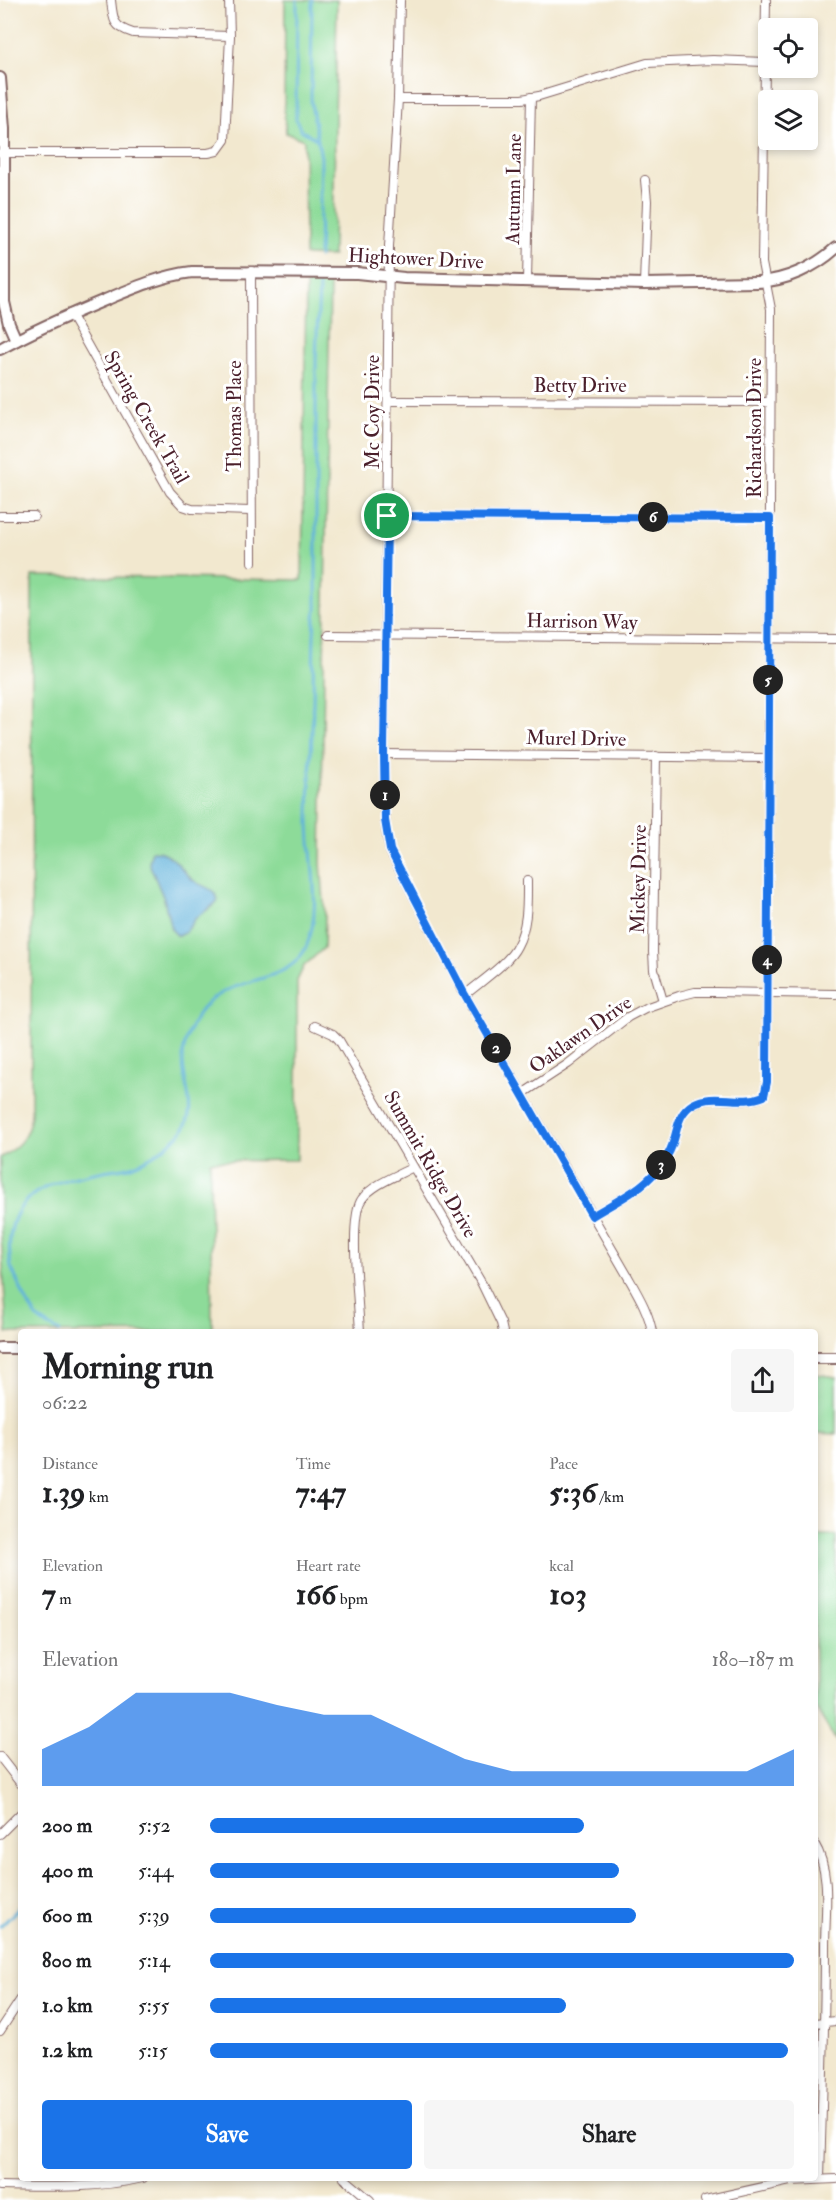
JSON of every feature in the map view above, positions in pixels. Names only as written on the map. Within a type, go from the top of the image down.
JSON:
[{"type":"main road","points":[[0,78],[4,302],[9,324],[16,340]]},
{"type":"main road","name":"Hightower Drive","points":[[0,349],[70,314],[173,274],[306,271],[389,277],[644,284],[766,282],[812,265],[836,248]]},
{"type":"main road","points":[[0,1348],[18,1348]]},
{"type":"main road","points":[[818,1358],[836,1358]]},
{"type":"street","points":[[111,0],[116,26],[133,33],[230,36]]},
{"type":"street","points":[[2,153],[208,153],[216,151],[225,140],[230,0]]},
{"type":"street","name":"Mc Coy Drive","points":[[400,0],[398,99],[389,277],[384,754],[385,820],[390,850],[465,995],[642,1302],[652,1329]]},
{"type":"street","name":"Richardson Drive","points":[[766,0],[766,18]]},
{"type":"street","points":[[398,99],[531,98],[647,63],[713,60],[758,62]]},
{"type":"street","name":"Richardson Drive","points":[[592,1216],[654,1174],[672,1148],[678,1124],[684,1112],[692,1105],[704,1100],[753,1101],[764,1096],[767,1082],[771,309],[762,263],[765,78]]},
{"type":"street","name":"Autumn Lane","points":[[527,281],[531,98]]},
{"type":"street","points":[[644,284],[647,201],[645,180]]},
{"type":"street","name":"Thomas Place","points":[[250,271],[252,562]]},
{"type":"street","name":"Spring Creek Trail","points":[[70,314],[164,482],[177,501],[192,509],[250,511]]},
{"type":"street","name":"Betty Drive","points":[[389,401],[770,402]]},
{"type":"street","points":[[0,516],[34,516]]},
{"type":"street","points":[[387,516],[770,518]]},
{"type":"street","name":"Harrison Way","points":[[328,635],[836,639]]},
{"type":"street","name":"Murel Drive","points":[[384,754],[768,758]]},
{"type":"street","name":"Mickey Drive","points":[[656,756],[653,952],[654,970],[663,1001]]},
{"type":"street","points":[[465,995],[511,955],[517,946],[524,928],[527,881]]},
{"type":"street","name":"Oaklawn Drive","points":[[522,1094],[568,1064],[628,1017],[663,1001],[695,992],[836,994]]},
{"type":"street","name":"Summit Ridge Drive","points":[[315,1026],[333,1034],[339,1040],[482,1284],[502,1329]]},
{"type":"street","points":[[360,1329],[355,1242],[358,1207],[362,1198],[376,1187],[413,1167]]},
{"type":"street","points":[[0,1757],[18,1780]]},
{"type":"street","points":[[0,1834],[18,1816]]},
{"type":"street","points":[[818,1852],[823,1863],[825,1898],[825,2021],[820,2178],[836,2179]]},
{"type":"street","points":[[818,1899],[825,1898]]},
{"type":"street","points":[[0,2031],[18,2004]]},
{"type":"street","points":[[818,2022],[836,2021]]},
{"type":"street","points":[[0,2186],[110,2181]]},
{"type":"street","points":[[348,2181],[370,2200]]},
{"type":"street","points":[[705,2200],[790,2181]]},
{"type":"green space","points":[[285,0],[337,0],[333,256],[305,255],[304,140],[286,133],[284,113]]},
{"type":"green space","points":[[306,282],[330,282],[321,863],[325,915],[324,948],[304,966],[297,981],[297,1160],[210,1161],[212,1329],[18,1329],[18,1333],[7,1333],[0,1218],[0,1158],[22,1141],[28,1130],[31,1115],[32,576],[302,580]]},
{"type":"green space","points":[[818,1375],[836,1377],[836,1434],[818,1433]]},
{"type":"green space","points":[[818,1536],[836,1536],[836,1741],[818,1712]]},
{"type":"water","points":[[152,851],[161,852],[170,857],[193,880],[214,893],[218,900],[178,936],[171,929],[164,899],[149,863]]},
{"type":"waterway","points":[[297,0],[296,120],[301,130],[318,140]]},
{"type":"waterway","points":[[312,0],[311,103],[321,158],[319,257]]},
{"type":"waterway","points":[[55,1329],[42,1322],[31,1309],[11,1267],[10,1242],[13,1222],[21,1207],[33,1195],[48,1186],[138,1163],[168,1145],[178,1136],[189,1117],[190,1108],[183,1056],[188,1035],[197,1016],[209,1002],[224,992],[286,969],[298,959],[307,945],[311,931],[314,916],[314,885],[309,809],[316,609],[316,360],[319,286]]},
{"type":"waterway","points":[[0,1927],[18,1909]]},
{"type":"route","points":[[387,516],[770,518],[767,1082],[764,1096],[753,1101],[704,1100],[692,1105],[684,1112],[678,1124],[672,1148],[654,1174],[592,1216],[465,995],[390,850],[385,820],[384,754],[387,516]]}]
